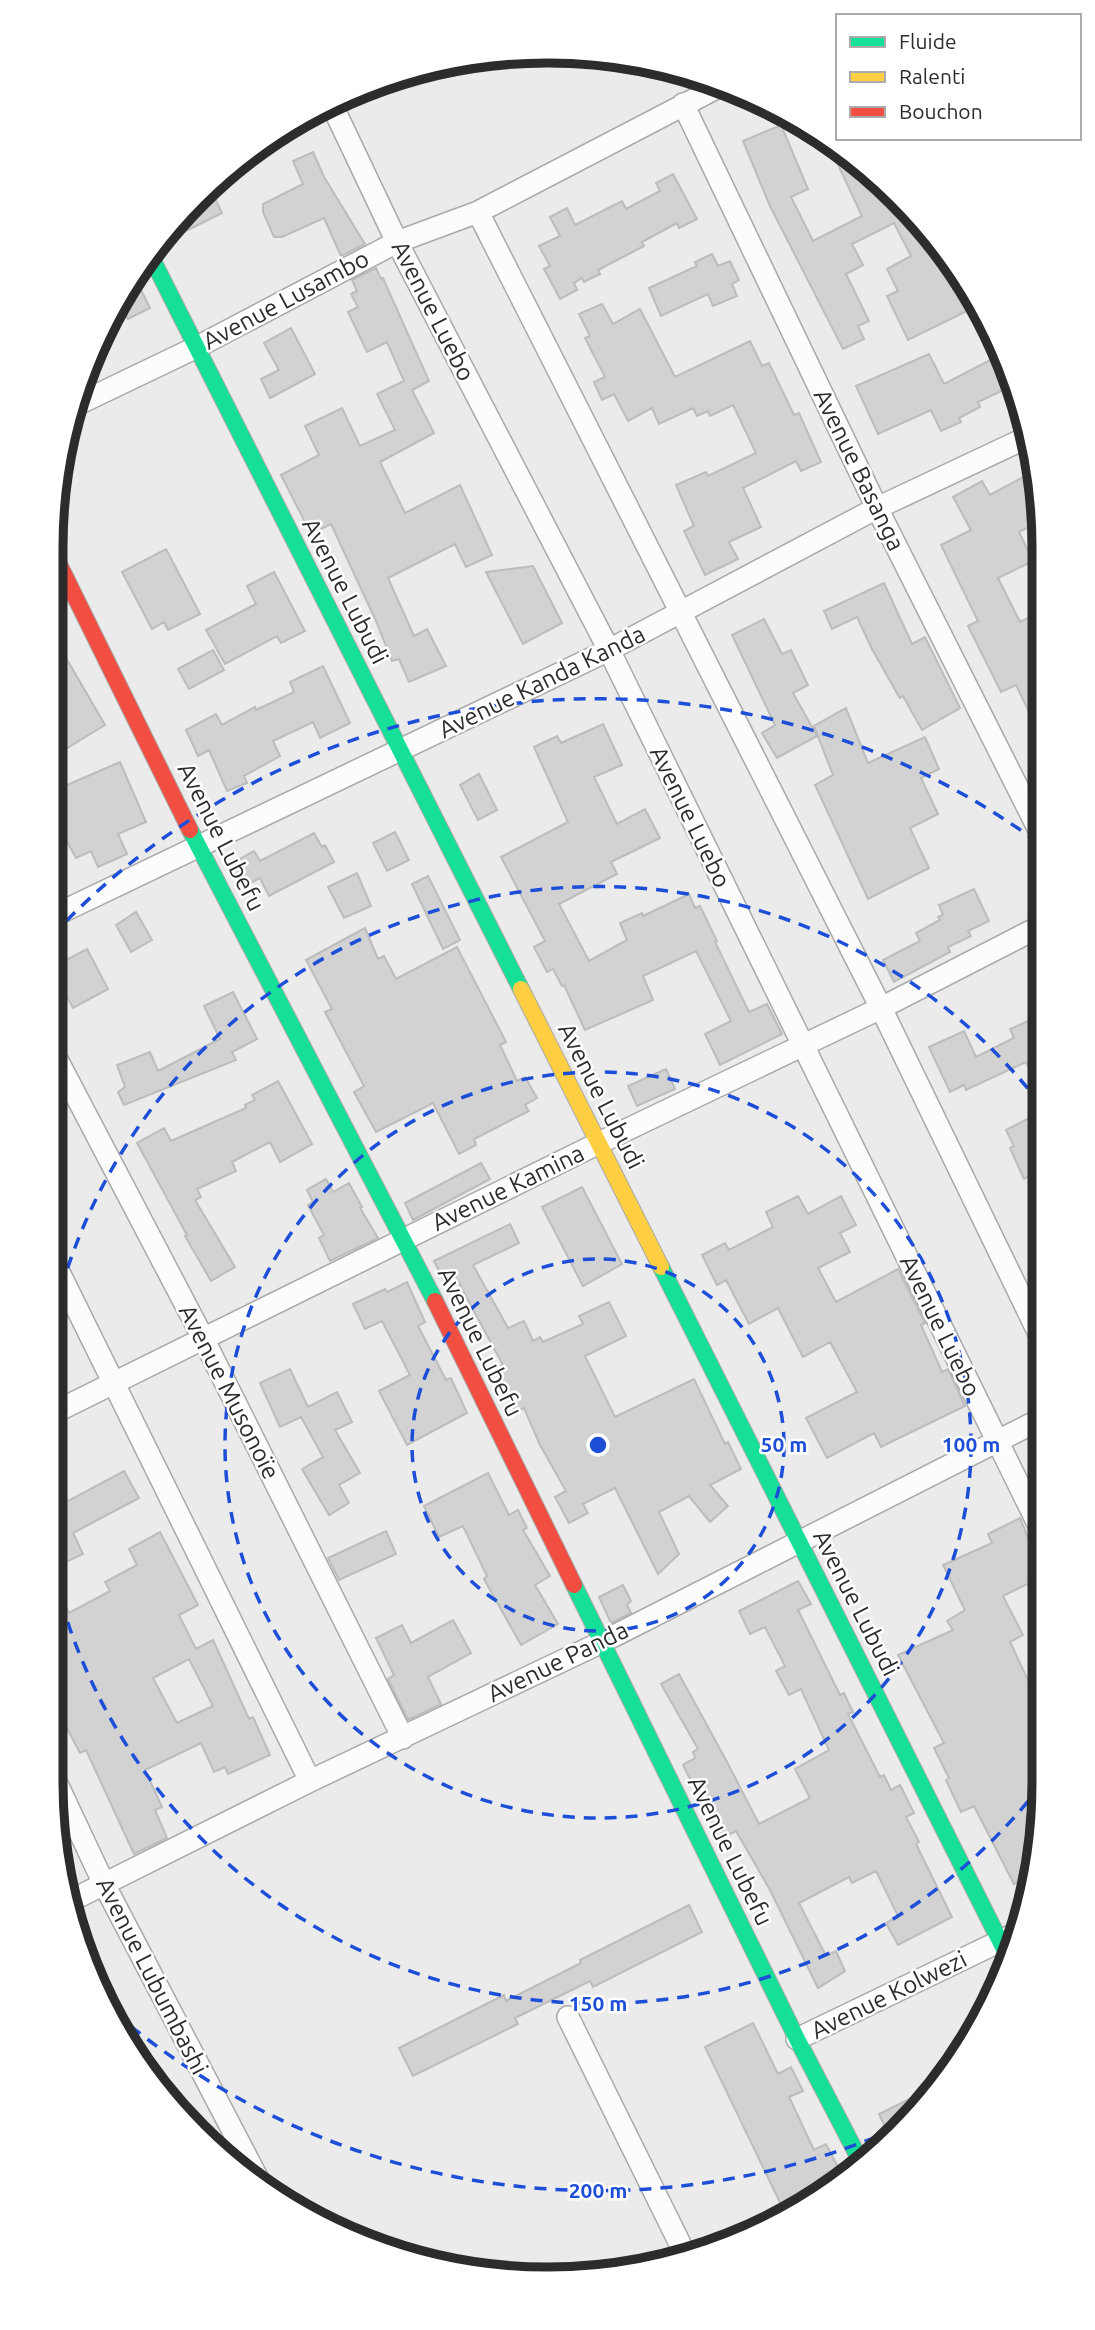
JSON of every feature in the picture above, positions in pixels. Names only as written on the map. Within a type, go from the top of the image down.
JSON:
[{"type":"street","name":"Avenue Lusambo","points":[[87,400],[197,347],[397,242],[478,212],[709,91]]},
{"type":"street","name":"Avenue Basanga","points":[[683,104],[877,508],[1032,816]]},
{"type":"street","name":"Avenue Luebo","points":[[335,112],[397,242],[608,650],[1032,1512]]},
{"type":"street","points":[[478,212],[881,1008],[1032,1319]]},
{"type":"street","name":"Avenue Lubudi","points":[[155,264],[799,1540],[1007,1933]]},
{"type":"street","name":"Avenue Kanda Kanda","points":[[63,911],[608,650],[877,508],[1020,441]]},
{"type":"street","name":"Avenue Lubefu","points":[[63,572],[199,847],[404,1238],[797,2039],[857,2155]]},
{"type":"street","name":"Avenue Kamina","points":[[63,1408],[404,1238],[881,1008],[1032,931]]},
{"type":"street","name":"Avenue Musonoïe","points":[[63,1071],[203,1338],[403,1738]]},
{"type":"street","points":[[63,1280],[310,1781]]},
{"type":"street","name":"Avenue Panda","points":[[77,1897],[310,1781],[602,1642],[1032,1423]]},
{"type":"street","name":"Avenue Lubumbashi","points":[[63,1798],[104,1884],[251,2165]]},
{"type":"street","name":"Avenue Kolwezi","points":[[797,2039],[1006,1937]]},
{"type":"street","points":[[568,2017],[682,2247]]},
{"type":"building","points":[[781,125],[808,189],[791,197],[813,241],[862,216],[835,158],[842,163],[867,183],[872,191],[874,190],[912,228],[950,278],[970,310],[908,340],[887,296],[898,291],[887,269],[911,256],[894,223],[852,244],[863,265],[846,274],[869,321],[858,326],[864,339],[843,349],[770,206],[743,141]]},
{"type":"building","points":[[313,152],[324,177],[365,244],[341,256],[324,218],[282,237],[274,237],[263,212],[263,204],[303,184],[293,161]]},
{"type":"building","points":[[673,174],[697,219],[679,228],[677,223],[642,242],[644,246],[598,270],[600,274],[584,282],[582,278],[574,283],[577,290],[560,299],[544,269],[550,266],[539,246],[560,236],[550,217],[567,208],[575,225],[622,201],[626,209],[660,191],[656,183]]},
{"type":"building","points":[[214,196],[222,213],[177,236]]},
{"type":"building","points":[[712,254],[718,266],[730,261],[739,280],[732,284],[737,296],[713,306],[708,294],[661,316],[649,288],[697,266],[695,262]]},
{"type":"building","points":[[376,268],[429,381],[412,390],[434,433],[380,462],[405,513],[460,485],[492,555],[466,567],[455,544],[388,578],[414,636],[427,629],[446,666],[409,682],[399,659],[392,661],[331,524],[311,534],[281,475],[319,455],[305,426],[342,408],[360,446],[395,430],[377,394],[404,381],[387,342],[367,352],[348,312],[358,307],[351,294],[357,291],[352,280]]},
{"type":"building","points":[[139,287],[150,308],[128,319],[124,312]]},
{"type":"building","points":[[602,304],[613,324],[640,309],[675,377],[750,341],[762,366],[769,363],[794,415],[799,413],[821,462],[801,471],[796,461],[743,488],[761,527],[729,542],[738,559],[705,575],[684,531],[694,526],[676,485],[706,472],[708,476],[756,453],[733,405],[710,416],[708,411],[697,416],[693,408],[659,424],[652,408],[628,421],[614,394],[602,400],[594,382],[605,377],[585,338],[590,336],[579,314]]},
{"type":"building","points":[[291,328],[315,374],[270,398],[261,379],[279,370],[264,343]]},
{"type":"building","points":[[929,354],[944,384],[993,358],[1005,389],[978,402],[980,407],[959,418],[961,422],[941,431],[931,410],[878,434],[856,386]]},
{"type":"building","points":[[1027,475],[1031,526],[1019,532],[1032,561],[998,578],[1020,622],[1032,616],[1032,718],[1016,685],[1001,692],[968,626],[978,621],[941,545],[971,530],[953,497],[982,481],[990,495]]},
{"type":"building","points":[[166,549],[200,614],[168,630],[164,622],[152,629],[122,572]]},
{"type":"building","points":[[533,566],[562,623],[523,644],[486,572]]},
{"type":"building","points":[[274,572],[305,631],[281,643],[277,636],[225,664],[206,630],[256,604],[247,586]]},
{"type":"building","points":[[884,583],[912,644],[925,637],[960,708],[922,730],[903,696],[900,698],[898,695],[857,617],[832,629],[824,611]]},
{"type":"building","points":[[764,619],[782,654],[791,650],[808,685],[793,693],[817,736],[777,758],[762,733],[775,725],[732,635]]},
{"type":"building","points":[[213,650],[224,670],[189,689],[178,669]]},
{"type":"building","points":[[63,653],[105,725],[63,751]]},
{"type":"building","points":[[323,666],[350,723],[320,738],[313,722],[273,741],[280,756],[244,776],[247,783],[227,791],[209,750],[198,756],[186,730],[216,714],[222,725],[255,707],[256,710],[294,692],[290,682]]},
{"type":"building","points":[[846,708],[868,763],[925,737],[939,769],[921,778],[938,814],[910,828],[929,868],[868,899],[815,785],[833,775],[814,726]]},
{"type":"building","points":[[603,724],[622,765],[594,777],[617,824],[645,809],[660,838],[611,862],[617,874],[559,904],[589,961],[627,940],[620,923],[642,913],[643,916],[689,894],[695,908],[700,906],[749,1012],[767,1004],[782,1034],[720,1065],[705,1034],[731,1021],[696,951],[643,976],[653,1000],[585,1030],[564,985],[562,986],[553,969],[547,972],[534,947],[545,941],[501,857],[568,822],[534,747],[557,736],[561,743]]},
{"type":"building","points":[[120,762],[146,822],[118,834],[127,854],[98,867],[91,851],[76,858],[63,835],[63,787]]},
{"type":"building","points":[[479,774],[497,810],[478,820],[460,785]]},
{"type":"building","points":[[395,832],[409,860],[387,871],[373,843]]},
{"type":"building","points":[[314,833],[322,847],[325,845],[334,862],[269,896],[260,878],[241,888],[232,871],[239,868],[236,861],[254,851],[260,861]]},
{"type":"building","points":[[357,873],[371,906],[344,918],[328,887]]},
{"type":"building","points":[[428,876],[460,940],[443,949],[412,884]]},
{"type":"building","points":[[974,889],[989,921],[968,931],[971,936],[948,947],[950,952],[894,982],[883,960],[920,941],[916,933],[940,920],[938,917],[943,915],[939,905]]},
{"type":"building","points":[[136,912],[152,940],[131,952],[116,925]]},
{"type":"building","points":[[365,928],[378,959],[384,956],[396,979],[457,947],[506,1042],[500,1045],[517,1081],[525,1077],[537,1098],[525,1105],[529,1111],[474,1139],[476,1145],[459,1154],[433,1103],[376,1132],[354,1092],[364,1086],[325,1012],[332,1009],[306,960]]},
{"type":"building","points":[[87,949],[108,989],[73,1008],[63,990],[63,962]]},
{"type":"building","points":[[233,992],[257,1039],[232,1052],[236,1060],[124,1105],[118,1092],[125,1087],[117,1065],[150,1052],[158,1071],[220,1039],[204,1006]]},
{"type":"building","points":[[1032,1019],[1032,1075],[1026,1062],[966,1090],[964,1085],[950,1092],[929,1047],[964,1031],[976,1057],[1014,1038],[1010,1029]]},
{"type":"building","points":[[666,1069],[675,1089],[637,1106],[628,1086]]},
{"type":"building","points":[[278,1081],[312,1144],[280,1162],[270,1142],[232,1162],[236,1171],[197,1189],[201,1197],[195,1200],[235,1267],[211,1281],[137,1143],[164,1128],[171,1141],[246,1108],[245,1105],[255,1100],[252,1095]]},
{"type":"building","points":[[1032,1117],[1032,1175],[1024,1179],[1010,1148],[1014,1146],[1006,1130]]},
{"type":"building","points":[[481,1163],[490,1179],[413,1220],[405,1203]]},
{"type":"building","points":[[326,1179],[333,1192],[349,1183],[378,1238],[330,1261],[319,1238],[324,1235],[308,1205],[313,1202],[307,1190]]},
{"type":"building","points":[[582,1187],[622,1264],[583,1286],[542,1207]]},
{"type":"building","points":[[798,1196],[808,1214],[841,1196],[856,1225],[840,1233],[850,1252],[818,1268],[836,1302],[898,1269],[925,1323],[921,1325],[942,1372],[948,1369],[965,1406],[881,1447],[874,1433],[827,1458],[806,1418],[857,1392],[830,1342],[803,1357],[778,1308],[749,1324],[726,1280],[717,1285],[702,1255],[725,1243],[729,1250],[773,1227],[766,1212]]},
{"type":"building","points":[[510,1224],[519,1243],[473,1265],[508,1328],[524,1321],[533,1341],[540,1337],[543,1342],[583,1324],[579,1316],[609,1302],[626,1336],[585,1356],[615,1417],[694,1379],[725,1444],[728,1442],[741,1469],[710,1485],[728,1506],[710,1522],[689,1496],[659,1512],[679,1554],[658,1574],[615,1488],[583,1504],[588,1513],[569,1523],[555,1497],[566,1491],[540,1445],[524,1408],[516,1412],[495,1369],[503,1365],[454,1274],[443,1279],[434,1261]]},
{"type":"building","points":[[407,1282],[425,1322],[418,1326],[446,1380],[451,1378],[467,1413],[407,1445],[379,1391],[410,1375],[382,1321],[365,1329],[353,1304]]},
{"type":"building","points":[[290,1369],[308,1407],[337,1392],[352,1422],[335,1430],[360,1473],[339,1485],[349,1503],[329,1515],[302,1469],[323,1457],[301,1417],[280,1427],[260,1383]]},
{"type":"building","points":[[124,1471],[139,1498],[73,1533],[83,1554],[63,1563],[63,1504]]},
{"type":"building","points":[[488,1473],[509,1515],[518,1510],[527,1528],[523,1530],[550,1576],[535,1585],[558,1624],[521,1645],[484,1579],[487,1576],[463,1526],[439,1537],[424,1506]]},
{"type":"building","points":[[1020,1518],[1032,1547],[1032,1582],[1003,1596],[1023,1635],[1010,1642],[1032,1689],[1031,1814],[1023,1877],[1014,1884],[974,1806],[961,1812],[946,1780],[949,1778],[934,1748],[944,1743],[898,1655],[953,1630],[947,1621],[965,1610],[943,1565],[992,1543],[988,1534]]},
{"type":"building","points":[[386,1531],[396,1554],[339,1580],[328,1558]]},
{"type":"building","points":[[160,1532],[198,1605],[179,1615],[196,1649],[213,1640],[249,1719],[253,1717],[270,1755],[228,1774],[225,1767],[214,1772],[201,1743],[145,1770],[162,1807],[155,1810],[167,1838],[134,1854],[86,1750],[80,1753],[63,1721],[63,1602],[69,1613],[110,1591],[105,1582],[137,1565],[129,1549]],"holes":[[[189,1659],[213,1706],[177,1723],[153,1678]]]},
{"type":"building","points":[[798,1581],[811,1604],[798,1610],[840,1695],[844,1693],[853,1712],[848,1714],[880,1777],[884,1775],[891,1790],[900,1785],[914,1813],[906,1817],[919,1842],[916,1844],[952,1917],[898,1945],[886,1923],[898,1916],[876,1871],[852,1883],[849,1877],[799,1903],[826,1956],[836,1951],[845,1971],[818,1988],[770,1890],[736,1831],[720,1839],[683,1765],[695,1758],[693,1752],[698,1749],[661,1684],[679,1674],[759,1824],[810,1798],[795,1769],[829,1750],[801,1689],[789,1695],[776,1671],[785,1666],[765,1627],[750,1634],[739,1611]]},
{"type":"building","points":[[623,1585],[631,1601],[627,1605],[631,1613],[611,1623],[599,1597]]},
{"type":"building","points":[[453,1620],[471,1653],[428,1677],[441,1704],[408,1720],[388,1679],[394,1675],[376,1638],[402,1625],[411,1643]]},
{"type":"building","points":[[689,1905],[702,1932],[593,1987],[590,1981],[515,2018],[518,2024],[413,2076],[399,2048],[504,1995],[506,2001]]},
{"type":"building","points":[[753,2023],[778,2074],[791,2067],[803,2091],[789,2097],[814,2150],[826,2144],[839,2169],[782,2206],[705,2047]]},
{"type":"building","points":[[918,2095],[886,2129],[879,2114]]},
{"type":"traffic: fast","points":[[155,264],[521,989]]},
{"type":"traffic: fast","points":[[190,830],[435,1301]]},
{"type":"traffic: fast","points":[[661,1267],[1003,1947]]},
{"type":"traffic: fast","points":[[574,1585],[797,2039],[857,2155]]},
{"type":"traffic: slow","points":[[521,989],[661,1267]]},
{"type":"traffic: jam","points":[[63,572],[190,830]]},
{"type":"traffic: jam","points":[[435,1301],[574,1585]]}]
